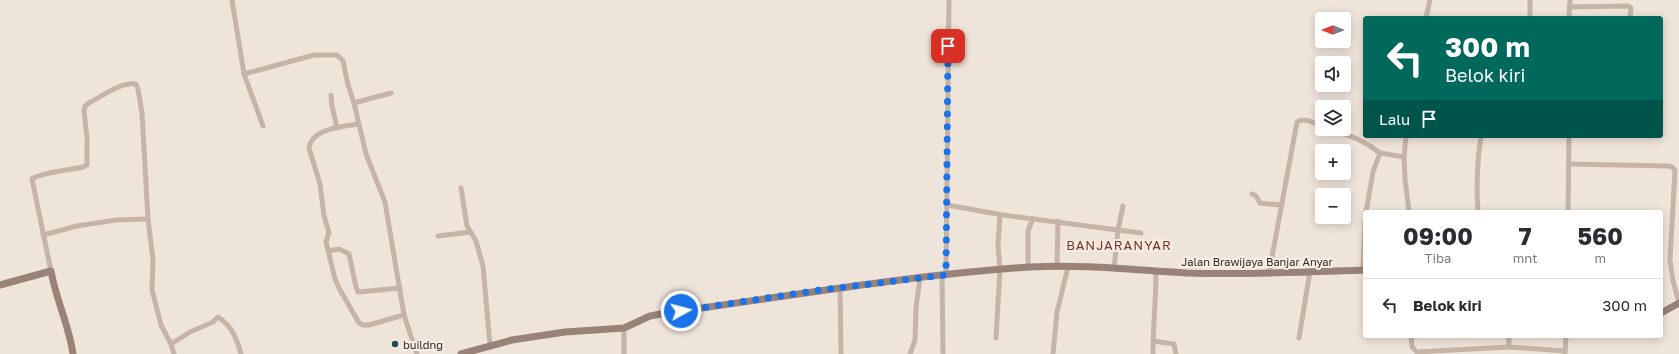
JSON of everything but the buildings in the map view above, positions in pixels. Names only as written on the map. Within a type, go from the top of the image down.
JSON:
[{"type":"street","points":[[232,0],[244,74],[263,126]]},
{"type":"street","points":[[943,354],[947,205],[949,0]]},
{"type":"street","points":[[1426,16],[1430,0]]},
{"type":"street","points":[[1530,0],[1530,16]]},
{"type":"street","points":[[1569,16],[1570,0]]},
{"type":"street","points":[[1569,7],[1628,6],[1630,8],[1630,16]]},
{"type":"street","points":[[244,74],[314,55],[337,55],[343,61],[366,154],[385,202],[404,314],[417,354]]},
{"type":"street","points":[[73,354],[70,334],[53,284],[32,184],[33,178],[88,165],[84,111],[85,106],[131,83],[136,84],[142,113],[148,219],[153,260],[152,290],[161,325],[171,344],[174,354]]},
{"type":"street","points":[[354,103],[391,93]]},
{"type":"street","points":[[331,95],[337,128]]},
{"type":"street","points":[[1269,273],[1297,122],[1300,120],[1305,120],[1315,124]]},
{"type":"street","points":[[358,124],[324,131],[312,139],[309,148],[320,184],[324,216],[329,232],[326,242],[338,288],[359,323],[369,325],[404,314]]},
{"type":"street","points":[[1350,136],[1366,143],[1380,153],[1404,157]]},
{"type":"street","points":[[1406,138],[1404,157],[1409,210]]},
{"type":"street","points":[[1478,210],[1476,189],[1477,164],[1481,138]]},
{"type":"street","points":[[1568,210],[1569,138]]},
{"type":"street","points":[[1366,210],[1373,172],[1380,153]]},
{"type":"street","points":[[1569,164],[1668,166],[1675,170],[1670,260],[1673,281],[1679,302],[1663,312]]},
{"type":"street","points":[[461,188],[468,226],[476,241],[483,266],[490,345]]},
{"type":"street","points":[[1252,194],[1256,196],[1260,203],[1281,205]]},
{"type":"street","points":[[947,205],[1000,214],[1141,233]]},
{"type":"street","points":[[1114,268],[1118,230],[1123,206]]},
{"type":"street","points":[[996,338],[1000,269],[998,245],[1000,214]]},
{"type":"street","points":[[1028,268],[1028,231],[1033,218]]},
{"type":"street","points":[[43,235],[77,226],[116,220],[148,219]]},
{"type":"street","points":[[1057,267],[1058,222]]},
{"type":"street","points":[[438,236],[471,232]]},
{"type":"street","points":[[329,251],[339,249],[349,254],[358,292],[400,288]]},
{"type":"street","points":[[1053,354],[1057,312],[1068,266]]},
{"type":"street","name":"Jalan Brawijaya Banjar Anyar","points":[[461,354],[512,340],[565,332],[624,328],[650,316],[840,288],[1000,269],[1068,266],[1237,274],[1363,270]]},
{"type":"street","points":[[0,285],[51,271]]},
{"type":"street","points":[[1153,354],[1156,271]]},
{"type":"street","points":[[1300,338],[1310,271]]},
{"type":"street","points":[[910,354],[915,340],[916,307],[920,278]]},
{"type":"street","points":[[840,288],[841,354]]},
{"type":"street","points":[[171,344],[190,332],[213,322],[218,317],[233,331],[242,354]]},
{"type":"street","points":[[624,328],[624,354]]},
{"type":"street","points":[[1411,338],[1412,347],[1417,352],[1509,347],[1565,353],[1566,338]]},
{"type":"street","points":[[1509,338],[1509,347]]},
{"type":"street","points":[[1153,341],[1174,344],[1176,354]]},
{"type":"place","name":"buildng","points":[[395,344]]},
{"type":"district","name":"BANJARANYAR","points":[[1119,245]]},
{"type":"route","points":[[681,311],[820,290],[946,275],[948,46]]}]
